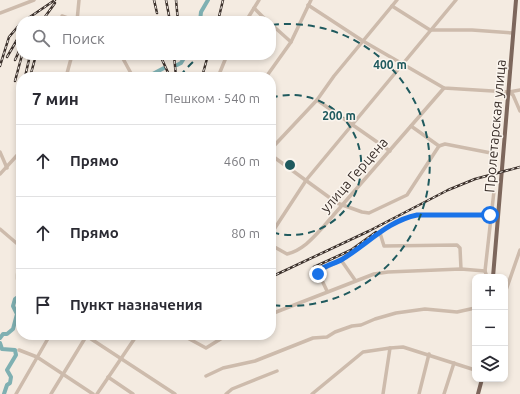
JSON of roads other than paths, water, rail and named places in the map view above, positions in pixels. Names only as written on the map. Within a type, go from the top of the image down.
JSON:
[{"type":"main road","name":"Пролетарская улица","points":[[493,274],[516,0]]},
{"type":"main road","points":[[478,394],[481,382]]},
{"type":"street","points":[[0,12],[34,0]]},
{"type":"street","points":[[77,16],[79,0]]},
{"type":"street","points":[[249,16],[259,0]]},
{"type":"street","points":[[269,72],[290,42],[311,0]]},
{"type":"street","points":[[276,144],[317,100],[397,0]]},
{"type":"street","points":[[276,226],[307,179],[456,0]]},
{"type":"street","points":[[308,5],[363,41],[444,88],[509,92],[520,90]]},
{"type":"street","points":[[392,6],[430,30],[472,30],[514,33]]},
{"type":"street","points":[[515,7],[520,7]]},
{"type":"street","points":[[254,8],[262,16]]},
{"type":"street","points":[[276,29],[290,42]]},
{"type":"street","points":[[67,72],[71,60]]},
{"type":"street","points":[[124,60],[130,72]]},
{"type":"street","points":[[220,72],[225,60]]},
{"type":"street","name":"улица Герцена","points":[[276,248],[287,254],[304,247],[444,88]]},
{"type":"street","points":[[509,92],[513,95],[520,111]]},
{"type":"street","points":[[317,100],[390,151]]},
{"type":"street","points":[[411,126],[439,146]]},
{"type":"street","points":[[276,158],[307,179],[333,200],[362,212],[369,213],[407,195],[439,146],[445,144],[491,153]]},
{"type":"street","points":[[0,152],[7,168]]},
{"type":"street","points":[[0,174],[16,160]]},
{"type":"street","name":"Пролетарская улица","points":[[486,274],[485,271],[490,235],[490,215],[494,191]]},
{"type":"street","points":[[327,292],[318,272],[341,260],[399,220],[417,215],[490,215]]},
{"type":"street","points":[[0,229],[16,243]]},
{"type":"street","points":[[380,233],[384,246],[456,245],[460,248],[461,269]]},
{"type":"street","points":[[508,284],[520,250]]},
{"type":"street","points":[[341,260],[355,280]]},
{"type":"street","points":[[276,312],[355,280],[388,272],[461,269],[485,271]]},
{"type":"street","points":[[206,376],[223,368],[255,361],[313,338],[327,337],[335,332],[352,326],[361,326],[375,319],[396,313],[425,309],[457,312],[472,309]]},
{"type":"street","points":[[16,394],[47,340]]},
{"type":"street","points":[[50,394],[83,340]]},
{"type":"street","points":[[93,340],[120,360],[122,359],[175,394]]},
{"type":"street","points":[[97,394],[134,340]]},
{"type":"street","points":[[191,340],[206,348],[219,340]]},
{"type":"street","points":[[312,394],[364,352],[403,347],[472,369]]},
{"type":"street","points":[[383,394],[390,348]]},
{"type":"street","points":[[19,350],[37,357],[93,394]]},
{"type":"street","points":[[420,394],[428,354]]},
{"type":"street","points":[[444,394],[454,363]]},
{"type":"street","points":[[226,394],[232,389],[277,371]]},
{"type":"street","points":[[108,377],[133,394]]},
{"type":"waterway","points":[[201,16],[201,12],[208,0]]},
{"type":"waterway","points":[[177,65],[183,60]]},
{"type":"waterway","points":[[156,72],[164,68]]},
{"type":"waterway","points":[[16,298],[13,306],[16,312]]},
{"type":"waterway","points":[[0,338],[3,334],[7,334],[13,329],[16,318]]},
{"type":"waterway","points":[[0,343],[2,349],[15,350],[16,355],[7,370],[11,377],[10,383],[7,385],[4,394]]},
{"type":"railway","points":[[31,16],[55,0]]},
{"type":"railway","points":[[154,0],[157,13]]},
{"type":"railway","points":[[166,0],[169,16]]},
{"type":"railway","points":[[176,0],[178,16]]},
{"type":"railway","points":[[219,16],[223,0]]},
{"type":"railway","points":[[46,16],[55,3]]},
{"type":"railway","points":[[0,66],[9,37],[16,29]]},
{"type":"railway","points":[[7,57],[16,42]]},
{"type":"railway","points":[[17,72],[21,60]]},
{"type":"railway","points":[[26,72],[29,60]]},
{"type":"railway","points":[[31,72],[35,60]]},
{"type":"railway","points":[[162,60],[168,72]]},
{"type":"railway","points":[[174,60],[176,72]]},
{"type":"railway","points":[[203,72],[207,60]]},
{"type":"railway","points":[[276,275],[369,231],[448,190],[475,179],[520,167]]},
{"type":"railway","points":[[314,267],[351,250],[376,232]]}]
